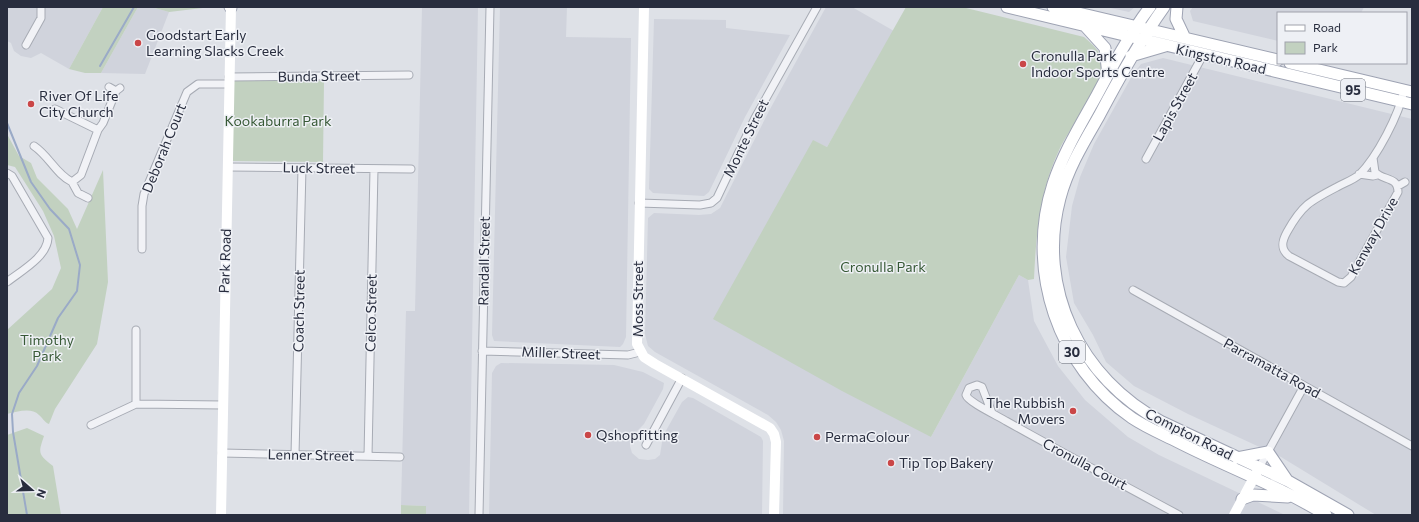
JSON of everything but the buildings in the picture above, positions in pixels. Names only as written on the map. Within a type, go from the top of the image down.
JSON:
[{"type":"main road","name":"Kingston Road","points":[[1007,7],[1407,103]]},
{"type":"main road","name":"Kingston Road","points":[[1053,7],[1277,60]]},
{"type":"main road","name":"Compton Road","points":[[1150,7],[1129,37],[1060,165],[1047,204],[1044,225],[1043,258],[1047,290],[1055,318],[1070,349],[1087,375],[1101,392],[1122,411],[1158,433],[1256,473],[1288,481],[1348,515]]},
{"type":"main road","name":"Compton Road","points":[[1164,7],[1131,56],[1073,165],[1060,198],[1055,224],[1054,250],[1056,275],[1062,304],[1079,344],[1096,369],[1117,391],[1151,416],[1237,458],[1256,473],[1295,498],[1326,515]]},
{"type":"main road","points":[[1177,7],[1176,19],[1185,38]]},
{"type":"main road","points":[[1085,26],[1105,48],[1108,75]]},
{"type":"main road","points":[[1131,56],[1165,46]]},
{"type":"main road","name":"95","points":[[1294,64],[1408,91]]},
{"type":"main road","points":[[1237,458],[1268,452],[1288,481]]},
{"type":"main road","points":[[1242,499],[1253,495],[1295,498]]},
{"type":"street","points":[[26,46],[41,18],[41,7]]},
{"type":"street","name":"Park Road","points":[[221,515],[230,7]]},
{"type":"street","name":"Randall Street","points":[[479,515],[490,7]]},
{"type":"street","name":"Moss Street","points":[[644,7],[637,344],[640,352],[655,364],[761,422],[773,431],[776,442],[774,515]]},
{"type":"street","name":"Monte Street","points":[[639,203],[700,205],[711,203],[717,198],[755,118],[816,7]]},
{"type":"street","name":"Lapis Street","points":[[1146,159],[1203,55]]},
{"type":"street","name":"Bunda Street","points":[[229,80],[409,75]]},
{"type":"street","name":"Deborah Court","points":[[142,249],[142,206],[144,194],[187,92],[198,84],[229,80]]},
{"type":"street","points":[[72,182],[81,176],[98,130],[103,123],[118,90],[109,87]]},
{"type":"street","name":"Kenway Drive","points":[[1359,174],[1377,175],[1392,180],[1398,186],[1398,192],[1345,285],[1332,280],[1294,259],[1280,249],[1284,238],[1305,205],[1359,174],[1373,158],[1398,112],[1407,103],[1408,91]]},
{"type":"street","points":[[55,109],[98,130]]},
{"type":"street","points":[[34,146],[48,157],[61,174],[72,182],[78,193],[88,198]]},
{"type":"street","points":[[1373,158],[1374,171],[1377,175]]},
{"type":"street","name":"Luck Street","points":[[228,167],[411,169]]},
{"type":"street","name":"Coach Street","points":[[296,455],[302,168]]},
{"type":"street","name":"Celco Street","points":[[368,456],[374,169]]},
{"type":"street","points":[[7,173],[12,176],[48,238],[48,246],[42,253],[7,282]]},
{"type":"street","name":"Kenway Drive","points":[[1398,186],[1405,182]]},
{"type":"street","name":"Parramatta Road","points":[[1133,290],[1412,446]]},
{"type":"street","points":[[136,330],[136,404]]},
{"type":"street","name":"Miller Street","points":[[482,351],[628,355],[640,352]]},
{"type":"street","points":[[646,445],[682,378]]},
{"type":"street","points":[[1234,515],[1304,386]]},
{"type":"street","points":[[91,425],[136,404],[223,405]]},
{"type":"street","name":"Cronulla Court","points":[[992,412],[1179,515]]},
{"type":"street","name":"Lenner Street","points":[[222,453],[400,457]]},
{"type":"shaded area","points":[[7,7],[103,7],[69,69],[41,53],[31,58],[21,56],[14,51],[11,43],[7,41]]},
{"type":"shaded area","name":"Goodstart Early Learning Slacks Creek","points":[[138,7],[151,7],[169,12],[145,74],[101,73]]},
{"type":"shaded area","points":[[422,7],[478,7],[469,515],[426,515],[426,506],[401,505],[406,311],[415,311]]},
{"type":"shaded area","points":[[500,7],[567,7],[566,37],[631,38],[626,337],[620,347],[494,341],[492,335]]},
{"type":"shaded area","points":[[826,7],[852,7],[894,31],[827,147],[813,141],[931,437],[1019,275],[1028,280],[1034,321],[1058,366],[1085,400],[1128,437],[1159,455],[1285,515],[783,515],[784,441],[781,430],[776,422],[768,415],[655,352],[648,346],[645,334],[648,218],[654,213],[699,215],[711,214],[720,208],[769,111]]},
{"type":"shaded area","points":[[1106,7],[1135,7],[1129,12]]},
{"type":"shaded area","points":[[1193,7],[1364,7],[1362,12],[1277,12],[1277,41],[1193,21],[1190,11]]},
{"type":"shaded area","points":[[654,19],[726,20],[726,28],[790,35],[745,117],[709,192],[704,196],[653,193],[649,189]]},
{"type":"shaded area","points":[[1163,58],[1412,119],[1412,515],[1376,515],[1281,457],[1188,414],[1134,386],[1106,362],[1093,335],[1074,303],[1066,257],[1072,206],[1080,177],[1094,144],[1132,76],[1141,64]]},
{"type":"shaded area","points":[[501,363],[614,365],[643,372],[664,383],[663,389],[644,424],[630,438],[632,453],[639,459],[655,459],[660,455],[663,436],[682,402],[688,397],[693,398],[761,437],[763,441],[762,515],[489,515],[492,373],[496,366]]},
{"type":"green space","points":[[103,7],[138,7],[101,73],[85,73],[69,69]]},
{"type":"green space","points":[[151,7],[211,7],[169,12]]},
{"type":"green space","name":"Cronulla Park","points":[[906,7],[962,7],[1084,37],[1099,52],[1103,64],[1092,95],[1060,148],[1048,179],[1040,212],[1034,279],[1028,280],[1019,275],[931,437],[842,391],[713,319],[813,140],[827,147]]},
{"type":"green space","name":"Kookaburra Park","points":[[233,81],[324,81],[323,162],[232,161]]},
{"type":"green space","name":"Timothy Park","points":[[7,134],[19,156],[31,163],[37,178],[68,209],[77,229],[103,170],[108,282],[97,344],[55,409],[49,424],[32,411],[7,414],[7,330],[52,289],[61,268],[54,236],[43,211],[15,167],[7,165]]},
{"type":"green space","points":[[27,428],[44,436],[40,450],[44,459],[53,466],[61,515],[7,515],[7,435]]},
{"type":"green space","points":[[401,505],[426,506],[426,515],[401,515]]},
{"type":"waterway","points":[[100,66],[134,7]]},
{"type":"waterway","points":[[7,123],[31,182],[50,209],[69,229],[80,265],[77,291],[58,318],[37,366],[19,393],[12,414],[13,432],[27,515]]},
{"type":"place","name":"Goodstart Early Learning Slacks Creek","points":[[138,43]]},
{"type":"place","name":"Cronulla Park Indoor Sports Centre","points":[[1023,64]]},
{"type":"place","name":"River Of Life City Church","points":[[31,104]]},
{"type":"place","name":"The Rubbish Movers","points":[[1073,411]]},
{"type":"place","name":"Qshopfitting","points":[[588,435]]},
{"type":"place","name":"PermaColour","points":[[817,437]]},
{"type":"place","name":"Tip Top Bakery","points":[[891,463]]}]
